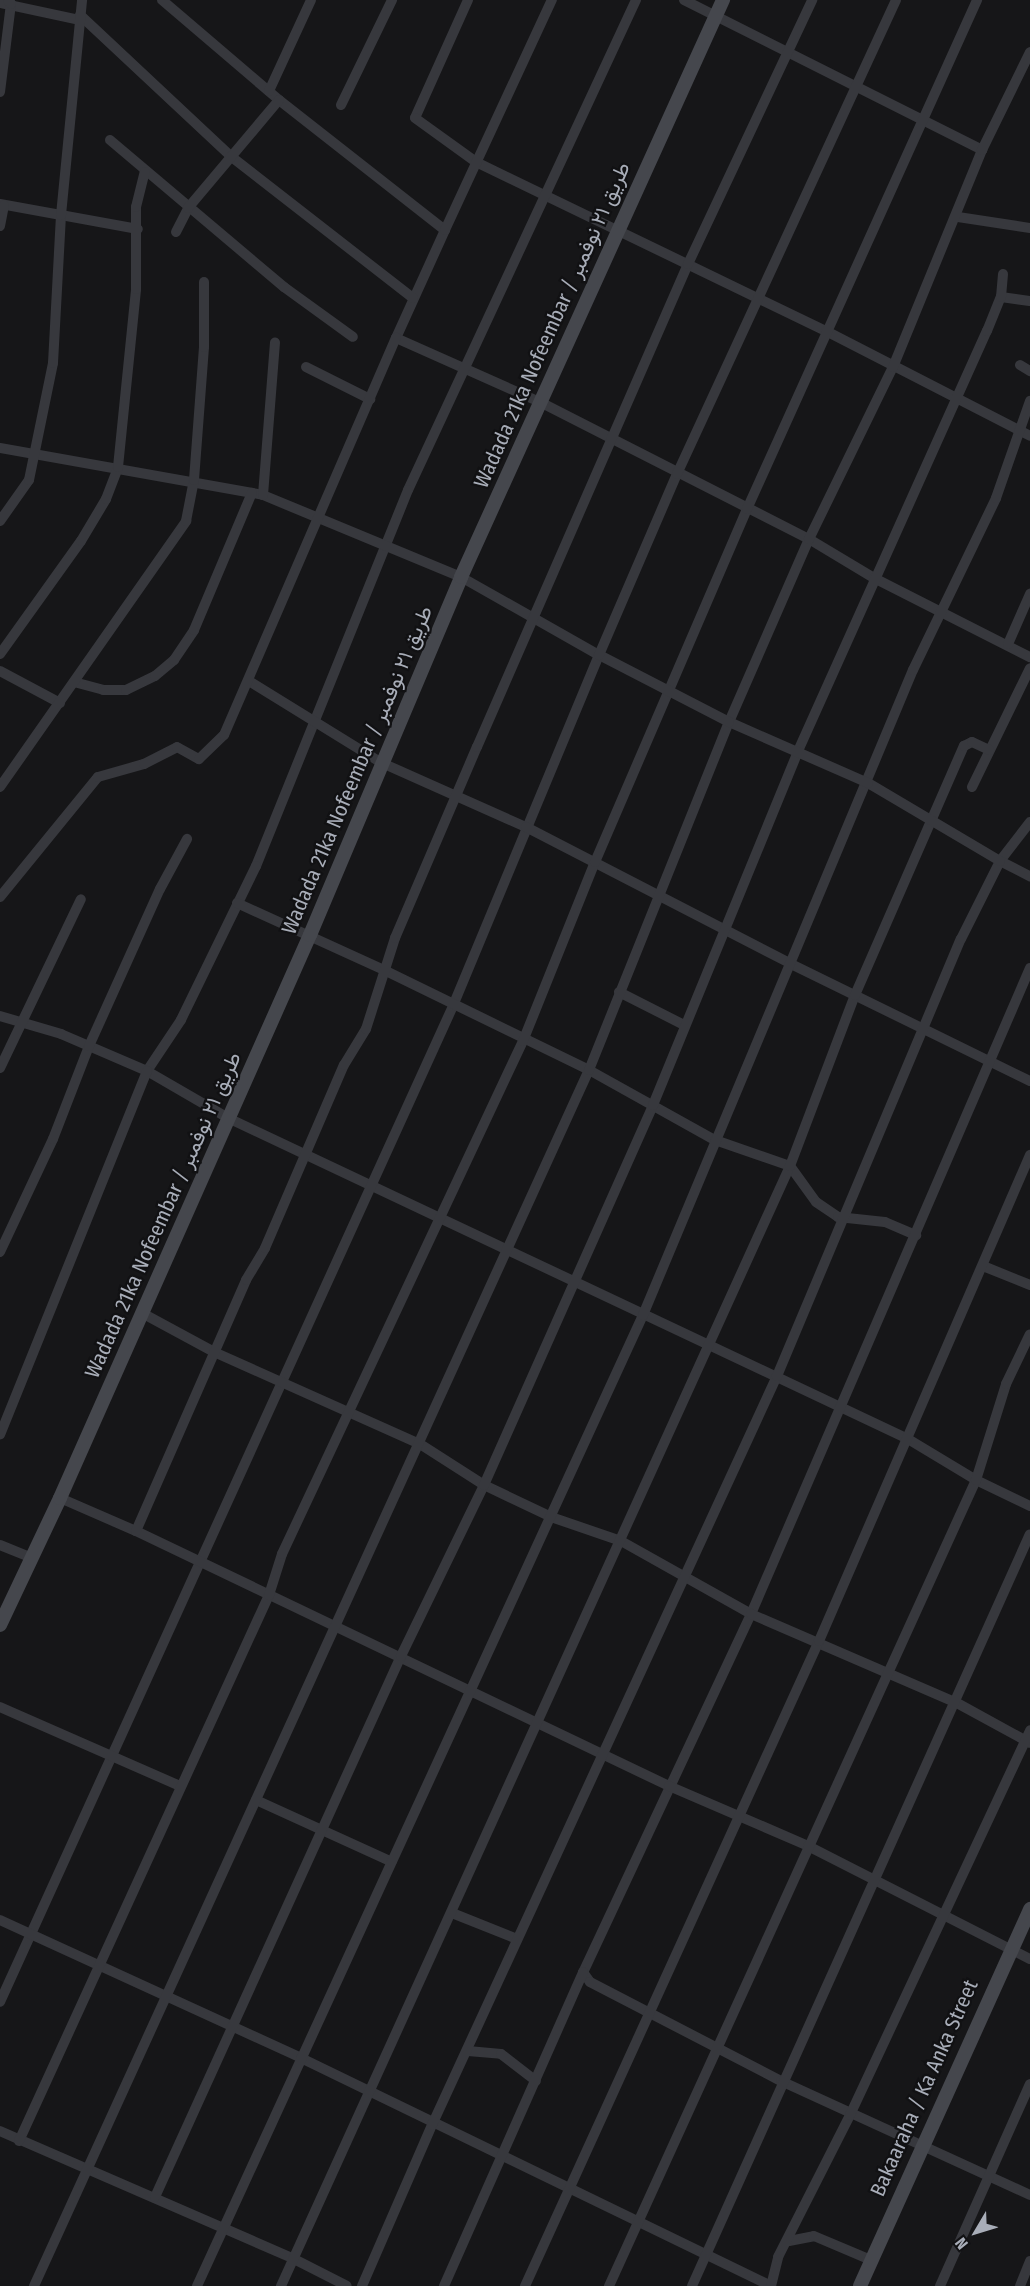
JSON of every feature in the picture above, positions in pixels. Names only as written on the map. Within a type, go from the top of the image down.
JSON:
[{"type":"street","points":[[0,521],[26,487],[36,454],[54,352],[61,215],[82,0]]},
{"type":"street","points":[[162,0],[279,100],[445,230]]},
{"type":"street","points":[[269,91],[311,0]]},
{"type":"street","points":[[341,105],[392,0]]},
{"type":"street","points":[[468,0],[415,118],[476,162],[759,297],[892,368],[956,397],[1026,434]]},
{"type":"street","points":[[0,897],[81,794],[105,772],[144,764],[177,747],[199,759],[212,749],[233,720],[414,298],[552,0]]},
{"type":"street","points":[[0,1434],[147,1071],[181,1020],[237,903],[295,772],[313,721],[386,544],[462,370],[636,0]]},
{"type":"street","points":[[684,0],[982,150]]},
{"type":"street","name":"Wadada 21ka Nofeembar / طريق ٢١ نوفمبر","points":[[0,1625],[60,1498],[310,935],[461,577],[723,0]]},
{"type":"street","points":[[136,1530],[214,1352],[266,1248],[304,1154],[344,1065],[366,1029],[395,938],[455,797],[688,264],[812,0]]},
{"type":"street","points":[[0,2002],[453,1006],[598,655],[677,474],[896,0]]},
{"type":"street","points":[[19,2141],[269,1595],[286,1545],[351,1413],[438,1219],[523,1041],[668,690],[826,331],[977,0]]},
{"type":"street","points":[[0,92],[6,3],[80,17],[233,158],[414,298]]},
{"type":"street","points":[[34,2286],[47,2251],[88,2172],[159,2018],[165,1994],[337,1626],[589,1070],[729,722],[809,539],[892,368],[957,217],[982,150],[1030,52]]},
{"type":"street","points":[[176,232],[188,208],[233,158],[279,100]]},
{"type":"street","points":[[110,140],[188,208],[353,338]]},
{"type":"street","points":[[0,654],[81,541],[106,499],[118,467],[136,289],[138,230],[136,207],[145,172]]},
{"type":"street","points":[[0,226],[2,205],[138,230]]},
{"type":"street","points":[[957,217],[1030,228]]},
{"type":"street","points":[[155,2197],[325,1828],[401,1656],[484,1485],[653,1105],[684,1024],[798,751],[1001,297],[1003,274]]},
{"type":"street","points":[[0,788],[186,521],[194,480],[204,347],[204,282]]},
{"type":"street","points":[[1001,297],[1030,301]]},
{"type":"street","points":[[396,339],[462,370],[540,402],[677,474],[809,539],[874,578],[943,610],[1030,657]]},
{"type":"street","points":[[74,682],[103,690],[126,690],[155,676],[174,660],[194,630],[258,494],[276,342]]},
{"type":"street","points":[[1020,365],[1030,371]]},
{"type":"street","points":[[306,367],[370,399]]},
{"type":"street","points":[[197,2286],[643,1315],[715,1140],[943,610],[1026,434],[1030,401]]},
{"type":"street","points":[[0,448],[194,480],[258,494],[320,516],[461,577],[534,616],[598,655],[729,722],[868,783],[932,818],[1000,861],[1030,876]]},
{"type":"street","points":[[1008,644],[1030,594]]},
{"type":"street","points":[[972,787],[1030,668]]},
{"type":"street","points":[[0,671],[60,703]]},
{"type":"street","points":[[249,681],[382,763],[526,827],[661,894],[791,964],[1030,1081]]},
{"type":"street","points":[[281,2286],[790,1166],[855,995],[964,746],[972,742],[989,750]]},
{"type":"street","points":[[362,2286],[432,2125],[777,1376],[961,939],[1000,861],[1030,822]]},
{"type":"street","points":[[0,1252],[53,1140],[89,1046],[160,889],[187,839]]},
{"type":"street","points":[[0,1068],[81,899]]},
{"type":"street","points":[[237,903],[386,970],[523,1041],[589,1070],[715,1140],[790,1166],[816,1202],[842,1217],[885,1222],[916,1234]]},
{"type":"street","points":[[444,2286],[583,1972],[751,1614],[1030,968]]},
{"type":"street","points":[[619,992],[684,1024]]},
{"type":"street","points":[[0,1016],[20,1024],[40,1027],[147,1071],[228,1118],[371,1184],[507,1252],[908,1439],[976,1480],[1030,1506]]},
{"type":"street","points":[[525,2286],[737,1815],[819,1641],[1030,1155]]},
{"type":"street","points":[[983,1266],[1030,1285]]},
{"type":"street","points":[[142,1313],[214,1352],[420,1444],[484,1485],[551,1517],[621,1541],[751,1614],[819,1641],[957,1703],[1028,1742]]},
{"type":"street","points":[[609,2286],[885,1672],[976,1480],[1006,1384],[1030,1334]]},
{"type":"street","points":[[60,1498],[136,1530],[669,1786],[808,1846],[874,1882],[1030,1959]]},
{"type":"street","points":[[692,2286],[781,2081],[957,1703],[1030,1534]]},
{"type":"street","points":[[0,1545],[32,1558]]},
{"type":"street","points":[[0,1707],[180,1786]]},
{"type":"street","points":[[0,1920],[234,2026],[432,2125],[771,2286],[778,2257],[789,2241],[850,2115],[1028,1742],[1030,1730]]},
{"type":"street","points":[[256,1800],[325,1828],[392,1862]]},
{"type":"street","name":"Bakaaraha / Ka Anka Street","points":[[860,2286],[920,2146],[1030,1909]]},
{"type":"street","points":[[452,1913],[517,1940]]},
{"type":"street","points":[[583,1972],[590,1982],[650,2010],[781,2081],[850,2115],[1030,2195]]},
{"type":"street","points":[[468,2051],[501,2054],[536,2081]]},
{"type":"street","points":[[940,2286],[1030,2084]]},
{"type":"street","points":[[0,2131],[88,2172],[155,2197],[294,2259],[347,2286]]},
{"type":"street","points":[[789,2241],[814,2236],[871,2260]]},
{"type":"street","points":[[1020,2286],[1030,2261]]}]
